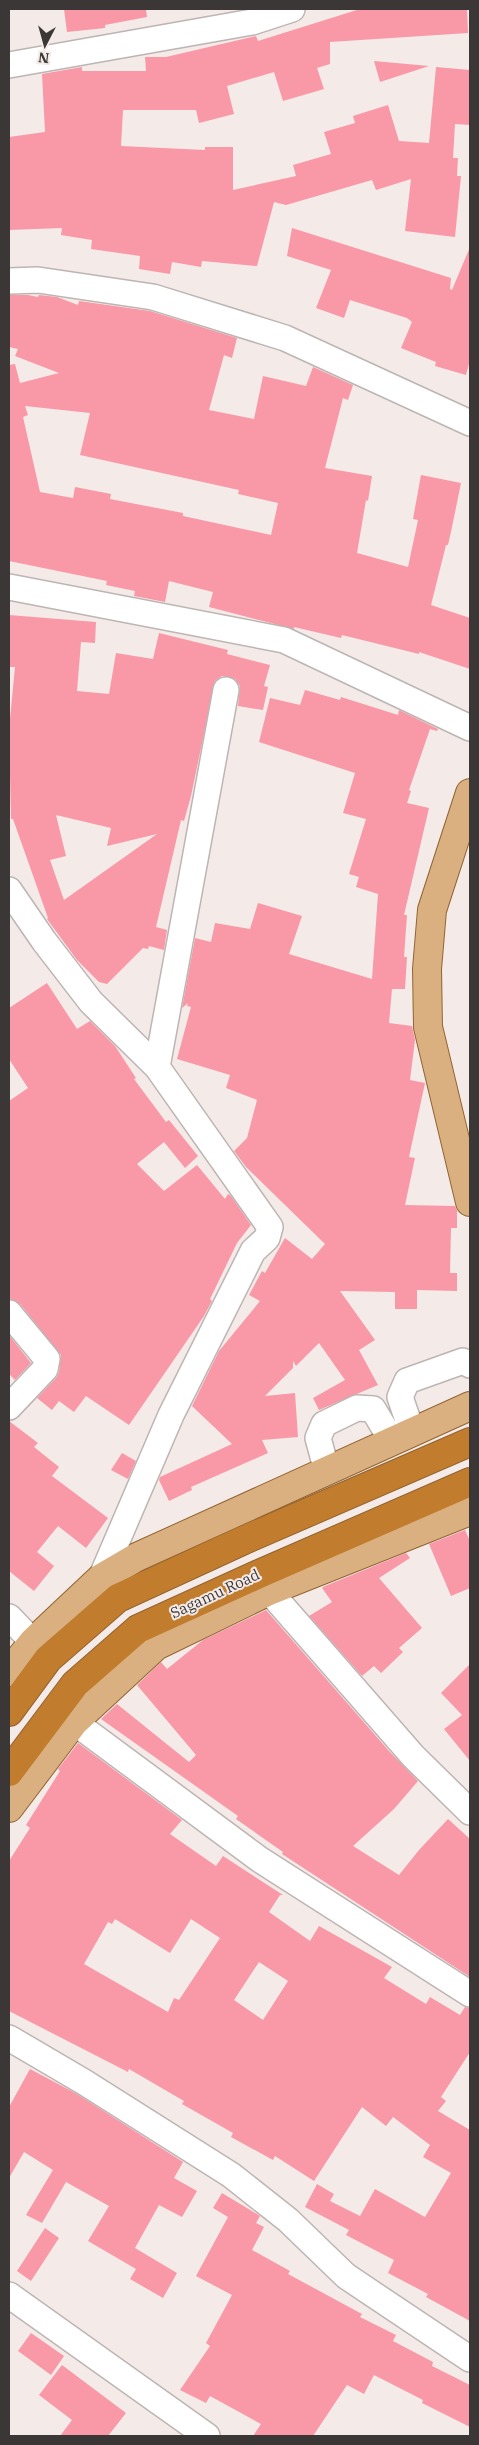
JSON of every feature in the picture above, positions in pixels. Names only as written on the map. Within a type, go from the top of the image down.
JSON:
[{"type":"highway","points":[[9,1712],[48,1659],[118,1598],[244,1540],[470,1442]]},
{"type":"highway","name":"Sagamu Road","points":[[9,1772],[75,1684],[138,1629],[470,1482]]},
{"type":"main road","points":[[470,793],[432,910],[427,969],[428,1027],[470,1202]]},
{"type":"main road","points":[[9,1672],[33,1642],[101,1578],[137,1557],[470,1406]]},
{"type":"main road","points":[[9,1808],[74,1722],[156,1646],[269,1591],[470,1510]]},
{"type":"street","points":[[9,65],[252,22],[292,9]]},
{"type":"street","points":[[9,281],[38,280],[153,297],[285,338],[470,422]]},
{"type":"street","points":[[9,587],[284,640],[470,728]]},
{"type":"street","points":[[157,1066],[226,690]]},
{"type":"street","points":[[9,890],[44,941],[91,1002],[157,1066],[270,1227],[267,1238],[253,1251],[170,1415],[101,1578]]},
{"type":"street","points":[[9,1313],[47,1359],[45,1369],[9,1407]]},
{"type":"street","points":[[402,1437],[400,1397],[407,1381],[463,1362],[470,1365]]},
{"type":"street","points":[[327,1471],[318,1438],[324,1424],[357,1408],[373,1409],[402,1437]]},
{"type":"street","points":[[269,1591],[413,1756],[470,1812]]},
{"type":"street","points":[[9,1617],[33,1642]]},
{"type":"street","points":[[74,1722],[259,1859],[470,1994]]},
{"type":"street","points":[[9,2038],[84,2082],[231,2175],[288,2220],[346,2276],[470,2359]]},
{"type":"street","points":[[9,2295],[207,2436]]},
{"type":"building","points":[[64,9],[146,9],[147,17],[105,25],[105,28],[67,32]]},
{"type":"building","points":[[360,9],[467,9],[468,33],[330,42],[330,64],[317,68],[324,89],[283,101],[274,72],[227,86],[234,114],[199,123],[196,110],[123,110],[121,146],[205,150],[205,147],[233,147],[233,190],[296,176],[293,165],[331,154],[324,132],[355,123],[353,116],[388,105],[399,141],[429,143],[436,67],[470,70],[470,125],[455,124],[453,158],[458,158],[457,176],[461,176],[455,237],[405,231],[411,179],[376,190],[372,180],[286,205],[274,202],[257,266],[202,261],[201,267],[172,262],[170,274],[139,269],[140,256],[91,249],[92,240],[61,235],[62,228],[9,230],[9,137],[45,132],[42,74],[82,67],[82,71],[146,71],[145,57],[166,57],[256,36],[258,41]]},
{"type":"building","points":[[374,61],[429,66],[380,82]]},
{"type":"building","points":[[292,228],[451,278],[450,289],[452,290],[470,247],[470,360],[466,375],[435,366],[436,362],[401,348],[412,322],[407,318],[350,300],[344,318],[316,308],[331,270],[287,256]]},
{"type":"building","points":[[9,295],[38,297],[39,295],[57,297],[78,305],[79,301],[150,311],[237,338],[232,358],[224,355],[209,410],[254,419],[263,376],[306,386],[313,367],[353,385],[348,400],[343,398],[325,468],[372,476],[357,553],[408,567],[418,520],[413,519],[421,475],[461,483],[448,545],[446,545],[431,605],[470,618],[470,669],[419,652],[419,654],[342,635],[341,638],[294,627],[294,629],[209,607],[213,592],[169,581],[165,602],[134,596],[135,591],[106,585],[107,581],[9,561],[9,365],[15,364],[20,383],[59,373],[15,356],[18,349],[9,347]],"holes":[[[25,406],[90,413],[80,455],[239,490],[238,494],[278,503],[271,535],[183,516],[183,513],[110,499],[111,494],[75,487],[73,498],[40,492],[23,417],[28,415]]]},
{"type":"building","points":[[9,615],[96,622],[95,643],[81,642],[77,691],[109,694],[116,653],[153,659],[159,633],[228,650],[227,654],[270,665],[264,686],[268,687],[263,710],[238,706],[240,686],[235,679],[222,676],[215,681],[191,796],[184,821],[181,820],[156,927],[167,930],[164,950],[149,946],[148,949],[143,948],[107,984],[99,982],[77,960],[47,919],[13,819],[11,819],[9,729],[15,667],[9,667]],"holes":[[[56,815],[111,828],[107,846],[157,834],[64,900],[50,860],[66,856]]]},
{"type":"building","points":[[305,690],[340,700],[341,697],[398,715],[399,710],[438,729],[437,731],[430,729],[409,790],[411,791],[407,803],[429,808],[404,915],[407,915],[404,957],[407,957],[405,989],[392,989],[389,1023],[412,1026],[415,1040],[410,1080],[425,1083],[409,1157],[415,1158],[405,1205],[455,1206],[457,1210],[457,1228],[451,1228],[450,1273],[457,1273],[457,1291],[417,1290],[417,1309],[395,1309],[395,1292],[340,1291],[375,1340],[359,1350],[378,1385],[319,1410],[313,1398],[345,1380],[319,1343],[296,1366],[293,1361],[293,1368],[265,1396],[295,1393],[298,1437],[262,1440],[268,1453],[191,1487],[192,1490],[169,1501],[159,1480],[160,1477],[232,1444],[192,1406],[219,1351],[260,1301],[249,1295],[262,1271],[265,1273],[285,1238],[312,1259],[325,1244],[246,1167],[234,1151],[247,1138],[257,1100],[226,1088],[230,1075],[177,1059],[191,1007],[187,1006],[188,1003],[182,1008],[195,938],[211,942],[215,923],[250,929],[258,903],[302,916],[289,954],[372,979],[378,894],[356,887],[359,877],[349,874],[366,819],[343,813],[355,773],[259,742],[270,698],[300,705]]},
{"type":"building","points":[[47,983],[77,1029],[90,1021],[115,1046],[136,1078],[134,1079],[166,1122],[169,1120],[198,1156],[185,1168],[164,1142],[137,1164],[164,1191],[197,1165],[225,1199],[228,1194],[231,1196],[251,1225],[237,1243],[210,1299],[212,1301],[204,1316],[129,1425],[86,1396],[74,1412],[59,1401],[52,1410],[37,1398],[56,1378],[59,1372],[61,1355],[20,1304],[9,1299],[9,1101],[28,1088],[9,1059],[9,1008]]},
{"type":"building","points":[[9,1335],[31,1363],[15,1380],[9,1374]]},
{"type":"building","points":[[9,1421],[38,1443],[34,1447],[59,1467],[52,1476],[108,1518],[86,1548],[58,1526],[37,1552],[54,1566],[34,1591],[9,1571]]},
{"type":"building","points":[[122,1453],[136,1461],[128,1479],[111,1470]]},
{"type":"building","points":[[465,1530],[470,1541],[470,1588],[451,1596],[429,1544]]},
{"type":"building","points":[[406,1553],[410,1558],[379,1578],[422,1628],[399,1648],[403,1652],[381,1673],[374,1666],[362,1676],[309,1616],[332,1602],[322,1588],[325,1586]]},
{"type":"building","points":[[266,1610],[389,1751],[418,1781],[394,1809],[353,1846],[399,1875],[448,1819],[470,1839],[470,1977],[282,1854],[283,1852],[236,1819],[238,1816],[101,1719],[117,1704],[189,1762],[196,1755],[137,1685],[161,1662],[167,1669],[203,1640]]},
{"type":"building","points":[[470,1664],[470,1761],[444,1729],[462,1715],[441,1693]]},
{"type":"building","points":[[78,1743],[182,1820],[170,1834],[216,1866],[223,1856],[283,1895],[280,1895],[269,1912],[310,1941],[319,1926],[392,1967],[384,1978],[426,2004],[430,1997],[460,2015],[465,2007],[470,2008],[470,2052],[441,2097],[446,2101],[438,2111],[470,2130],[470,2321],[426,2297],[428,2294],[388,2273],[394,2260],[346,2235],[349,2230],[305,2207],[317,2184],[334,2194],[330,2201],[360,2216],[375,2189],[425,2217],[451,2173],[423,2157],[430,2145],[393,2117],[386,2126],[362,2107],[314,2181],[275,2156],[273,2160],[231,2137],[233,2133],[182,2104],[184,2101],[129,2069],[128,2072],[9,2011],[9,1861],[30,1828],[26,1825],[60,1771],[58,1769]],"holes":[[[115,1919],[170,1953],[191,1919],[220,1938],[179,2000],[174,1998],[168,2012],[84,1964],[108,1922],[112,1924]],[[259,1962],[288,1981],[263,2020],[234,2000]]]},
{"type":"building","points":[[30,2069],[77,2094],[183,2162],[174,2178],[197,2191],[182,2217],[159,2205],[135,2248],[177,2273],[163,2298],[130,2279],[136,2269],[88,2241],[109,2206],[66,2182],[42,2223],[26,2215],[53,2170],[24,2152],[9,2178],[9,2107]]},
{"type":"building","points":[[222,2193],[260,2216],[256,2223],[264,2227],[252,2250],[290,2271],[288,2274],[362,2314],[360,2317],[396,2335],[393,2341],[433,2362],[432,2366],[470,2385],[470,2427],[422,2403],[423,2400],[374,2375],[364,2394],[347,2385],[313,2436],[253,2436],[261,2424],[210,2396],[206,2403],[180,2390],[210,2346],[206,2343],[232,2295],[196,2276],[228,2217],[213,2208]]},
{"type":"building","points":[[45,2228],[59,2238],[31,2281],[17,2271]]},
{"type":"building","points":[[31,2333],[64,2356],[51,2375],[18,2351]]},
{"type":"building","points":[[62,2365],[126,2413],[108,2436],[60,2436],[72,2420],[39,2395]]}]
